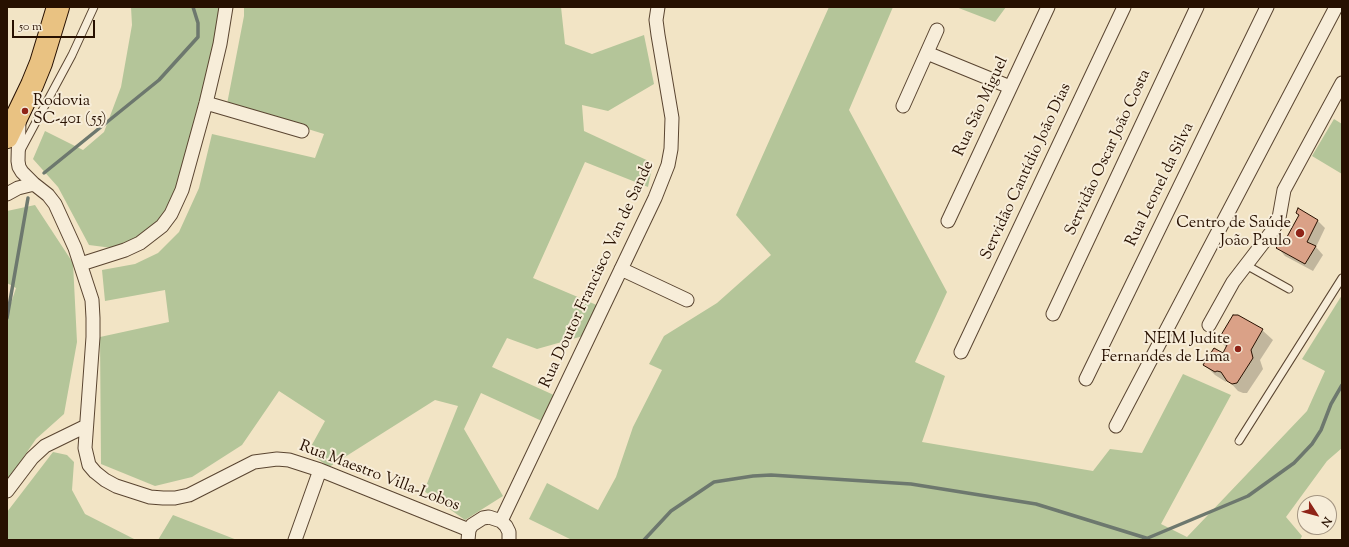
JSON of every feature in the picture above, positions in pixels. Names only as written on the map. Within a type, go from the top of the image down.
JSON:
[{"type":"highway","points":[[7,137],[13,107],[44,7]]},
{"type":"highway","points":[[13,107],[41,63],[58,7]]},
{"type":"street","points":[[81,264],[140,244],[162,226],[171,214],[182,190],[206,103],[220,44],[226,7]]},
{"type":"street","name":"Rua Doutor Francisco Van de Sande","points":[[501,521],[663,181],[671,149],[672,118],[656,20],[658,7]]},
{"type":"street","name":"Rua São Miguel","points":[[948,221],[1048,7]]},
{"type":"street","name":"Servidão Cantídio João Dias","points":[[961,352],[1124,7]]},
{"type":"street","name":"Servidão Oscar João Costa","points":[[1053,314],[1197,7]]},
{"type":"street","name":"Rua Leonel da Silva","points":[[1086,379],[1267,7]]},
{"type":"street","points":[[1116,426],[1336,7]]},
{"type":"street","points":[[903,106],[937,30]]},
{"type":"street","points":[[927,53],[1010,87]]},
{"type":"street","points":[[1209,325],[1233,282],[1274,230],[1277,224],[1284,190],[1342,83]]},
{"type":"street","points":[[206,103],[302,132]]},
{"type":"street","name":"Rua Maestro Villa-Lobos","points":[[13,107],[19,167],[22,172],[48,195],[55,204],[76,248],[92,300],[93,318],[86,426],[86,456],[89,464],[95,472],[116,486],[150,496],[175,498],[189,495],[254,462],[266,460],[289,460],[320,470],[469,535]]},
{"type":"street","points":[[7,194],[18,188],[34,184]]},
{"type":"street","points":[[621,269],[687,300]]},
{"type":"street","points":[[7,491],[32,458],[45,446],[86,426]]},
{"type":"street","points":[[295,540],[320,470]]},
{"type":"street","points":[[469,535],[472,525],[483,518],[495,518],[506,526],[509,532],[509,540]]},
{"type":"lane","points":[[18,156],[72,55],[94,7]]},
{"type":"lane","points":[[1246,265],[1289,289]]},
{"type":"lane","points":[[1239,441],[1342,278]]},
{"type":"green space","points":[[131,7],[222,7],[212,63],[177,189],[167,213],[147,235],[120,249],[89,245],[58,187],[33,159],[45,131],[83,150],[104,132],[121,87],[132,25]]},
{"type":"green space","points":[[244,7],[561,7],[565,44],[592,54],[644,35],[654,84],[608,111],[582,105],[584,131],[653,163],[648,187],[585,162],[533,278],[599,306],[583,336],[537,349],[507,338],[492,367],[556,396],[544,422],[481,393],[464,429],[503,496],[465,520],[424,491],[458,406],[435,400],[329,467],[308,452],[325,421],[279,391],[242,445],[192,477],[155,486],[101,464],[100,337],[169,322],[165,290],[105,301],[102,270],[135,264],[158,253],[179,232],[199,188],[212,134],[315,158],[324,134],[227,104],[244,16]]},
{"type":"green space","points":[[829,7],[893,7],[849,110],[947,292],[915,362],[945,376],[922,442],[1093,471],[1110,449],[1142,453],[1183,374],[1231,395],[1161,524],[1187,537],[1307,411],[1325,371],[1302,359],[1342,295],[1342,448],[1327,461],[1302,495],[1297,495],[1297,502],[1286,517],[1297,530],[1297,535],[1302,536],[1300,540],[572,540],[529,519],[547,483],[598,510],[616,477],[633,427],[662,370],[649,364],[664,336],[717,303],[771,255],[736,215]]},
{"type":"green space","points":[[956,7],[1006,7],[995,22]]},
{"type":"green space","points":[[1334,119],[1342,124],[1342,174],[1312,156]]},
{"type":"green space","points":[[35,205],[73,263],[77,342],[64,414],[36,439],[7,481],[7,315],[16,288],[7,283],[7,211]]},
{"type":"green space","points":[[53,452],[67,455],[74,462],[72,490],[85,514],[136,540],[7,540],[7,512]]},
{"type":"green space","points":[[173,515],[237,540],[158,540]]},
{"type":"building","name":"Centro de Saúde João Paulo","points":[[1298,208],[1318,220],[1307,242],[1316,246],[1305,264],[1276,248],[1278,246],[1282,246],[1299,215],[1296,213]]},
{"type":"building","name":"NEIM Judite Fernandes de Lima","points":[[1233,315],[1238,315],[1263,329],[1251,350],[1253,358],[1237,383],[1232,384],[1227,381],[1221,372],[1215,372],[1203,365],[1214,348],[1223,353],[1227,345],[1218,340]]},
{"type":"waterway","points":[[44,173],[159,80],[198,37],[198,23],[193,7]]},
{"type":"waterway","points":[[7,318],[28,198]]},
{"type":"waterway","points":[[1143,540],[1248,496],[1294,463],[1312,444],[1321,430],[1331,404],[1342,385]]},
{"type":"waterway","points":[[644,540],[671,511],[714,482],[753,476],[771,475],[911,484],[1036,504],[1146,538]]},
{"type":"place","name":"Rodovia SC-401 (55)","points":[[25,111]]},
{"type":"place","name":"Centro de Saúde João Paulo","points":[[1300,233]]},
{"type":"place","name":"NEIM Judite Fernandes de Lima","points":[[1238,349]]}]
